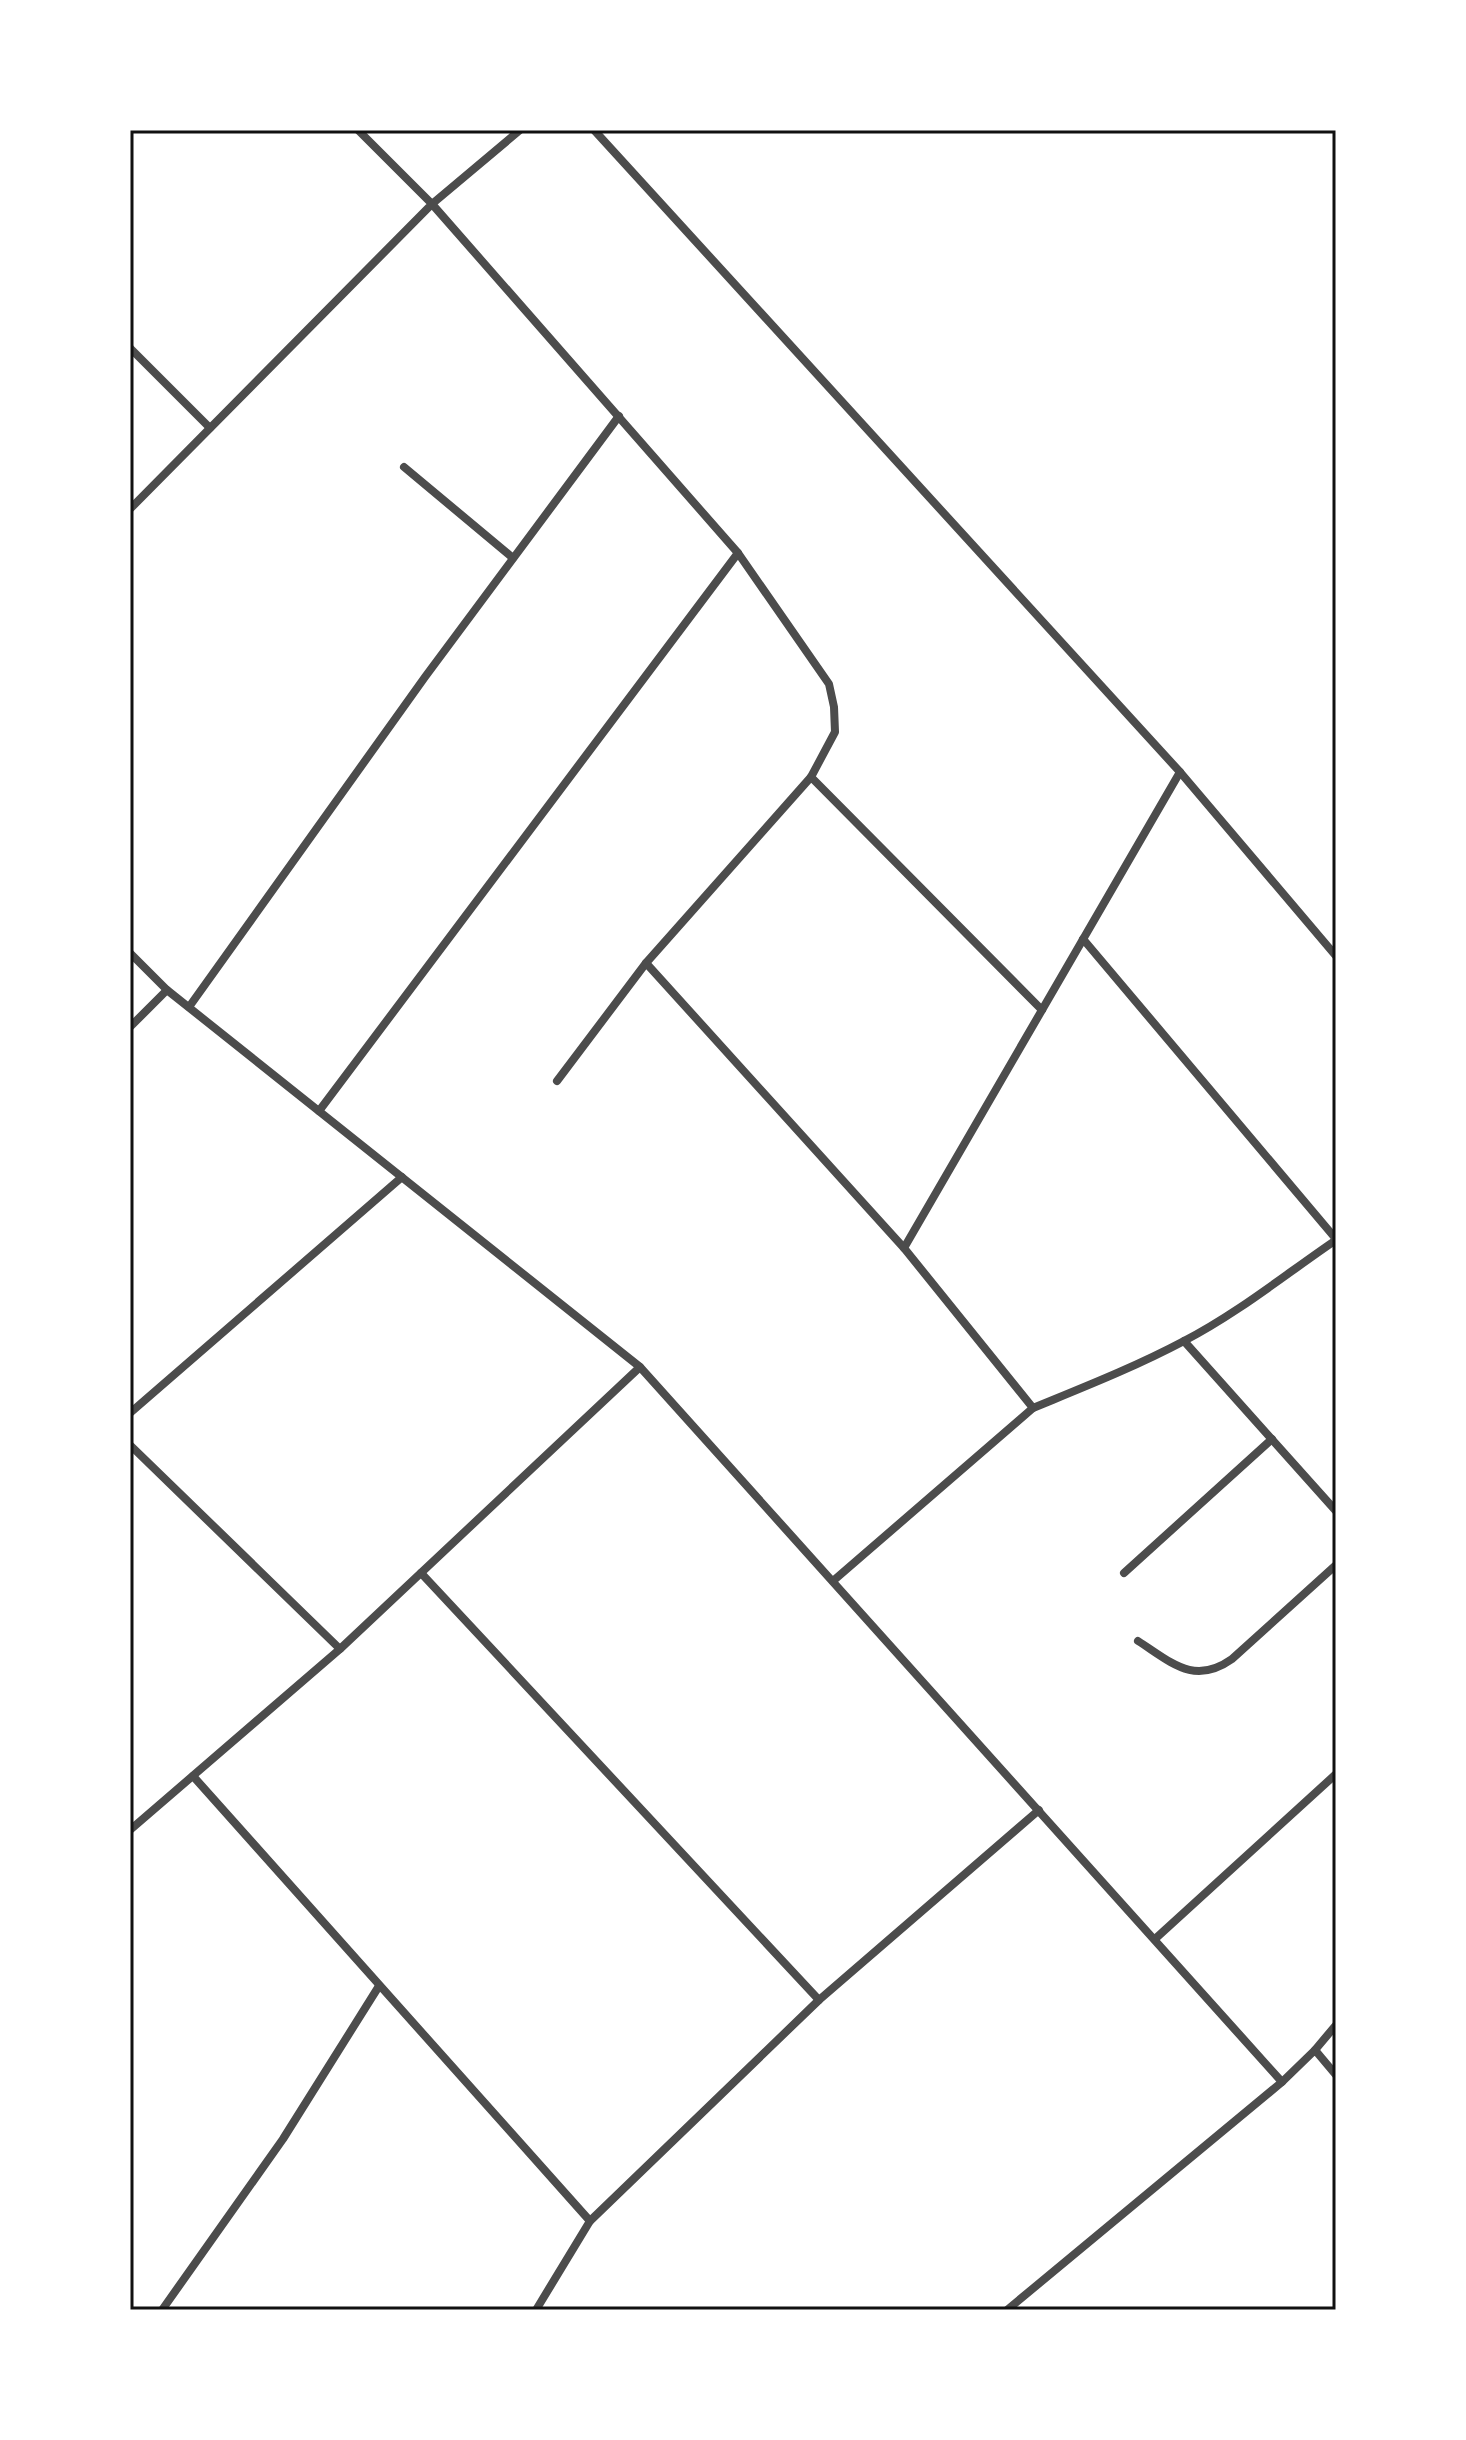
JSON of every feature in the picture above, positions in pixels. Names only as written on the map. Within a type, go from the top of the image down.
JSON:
[{"type":"street","points":[[358,130],[432,204],[738,553],[829,684],[834,707],[835,732],[811,777],[646,963],[557,1081]]},
{"type":"street","points":[[130,509],[432,204],[520,130]]},
{"type":"street","points":[[594,130],[1180,772],[1336,956]]},
{"type":"street","points":[[130,348],[210,428]]},
{"type":"street","points":[[189,1007],[425,677],[619,416]]},
{"type":"street","points":[[404,467],[513,558]]},
{"type":"street","points":[[319,1111],[738,553]]},
{"type":"street","points":[[904,1248],[1180,772]]},
{"type":"street","points":[[811,777],[1042,1010]]},
{"type":"street","points":[[833,1581],[1033,1408],[1109,1377],[1184,1341],[1227,1316],[1336,1239],[1083,939]]},
{"type":"street","points":[[130,953],[167,990],[640,1367],[1282,2082]]},
{"type":"street","points":[[646,963],[904,1248],[1033,1408]]},
{"type":"street","points":[[130,1027],[167,990]]},
{"type":"street","points":[[130,1413],[402,1177]]},
{"type":"street","points":[[1184,1341],[1336,1511]]},
{"type":"street","points":[[130,1830],[340,1649],[640,1367]]},
{"type":"street","points":[[1124,1573],[1272,1439]]},
{"type":"street","points":[[130,1445],[340,1649]]},
{"type":"street","points":[[1138,1641],[1177,1666],[1202,1673],[1218,1669],[1336,1565]]},
{"type":"street","points":[[421,1573],[819,2000]]},
{"type":"street","points":[[1155,1939],[1336,1774]]},
{"type":"street","points":[[193,1776],[590,2221]]},
{"type":"street","points":[[536,2310],[590,2221],[819,2000],[1039,1810]]},
{"type":"street","points":[[162,2310],[283,2139],[379,1986]]},
{"type":"street","points":[[1007,2310],[1282,2082],[1336,2025]]},
{"type":"street","points":[[1315,2050],[1336,2075]]}]
